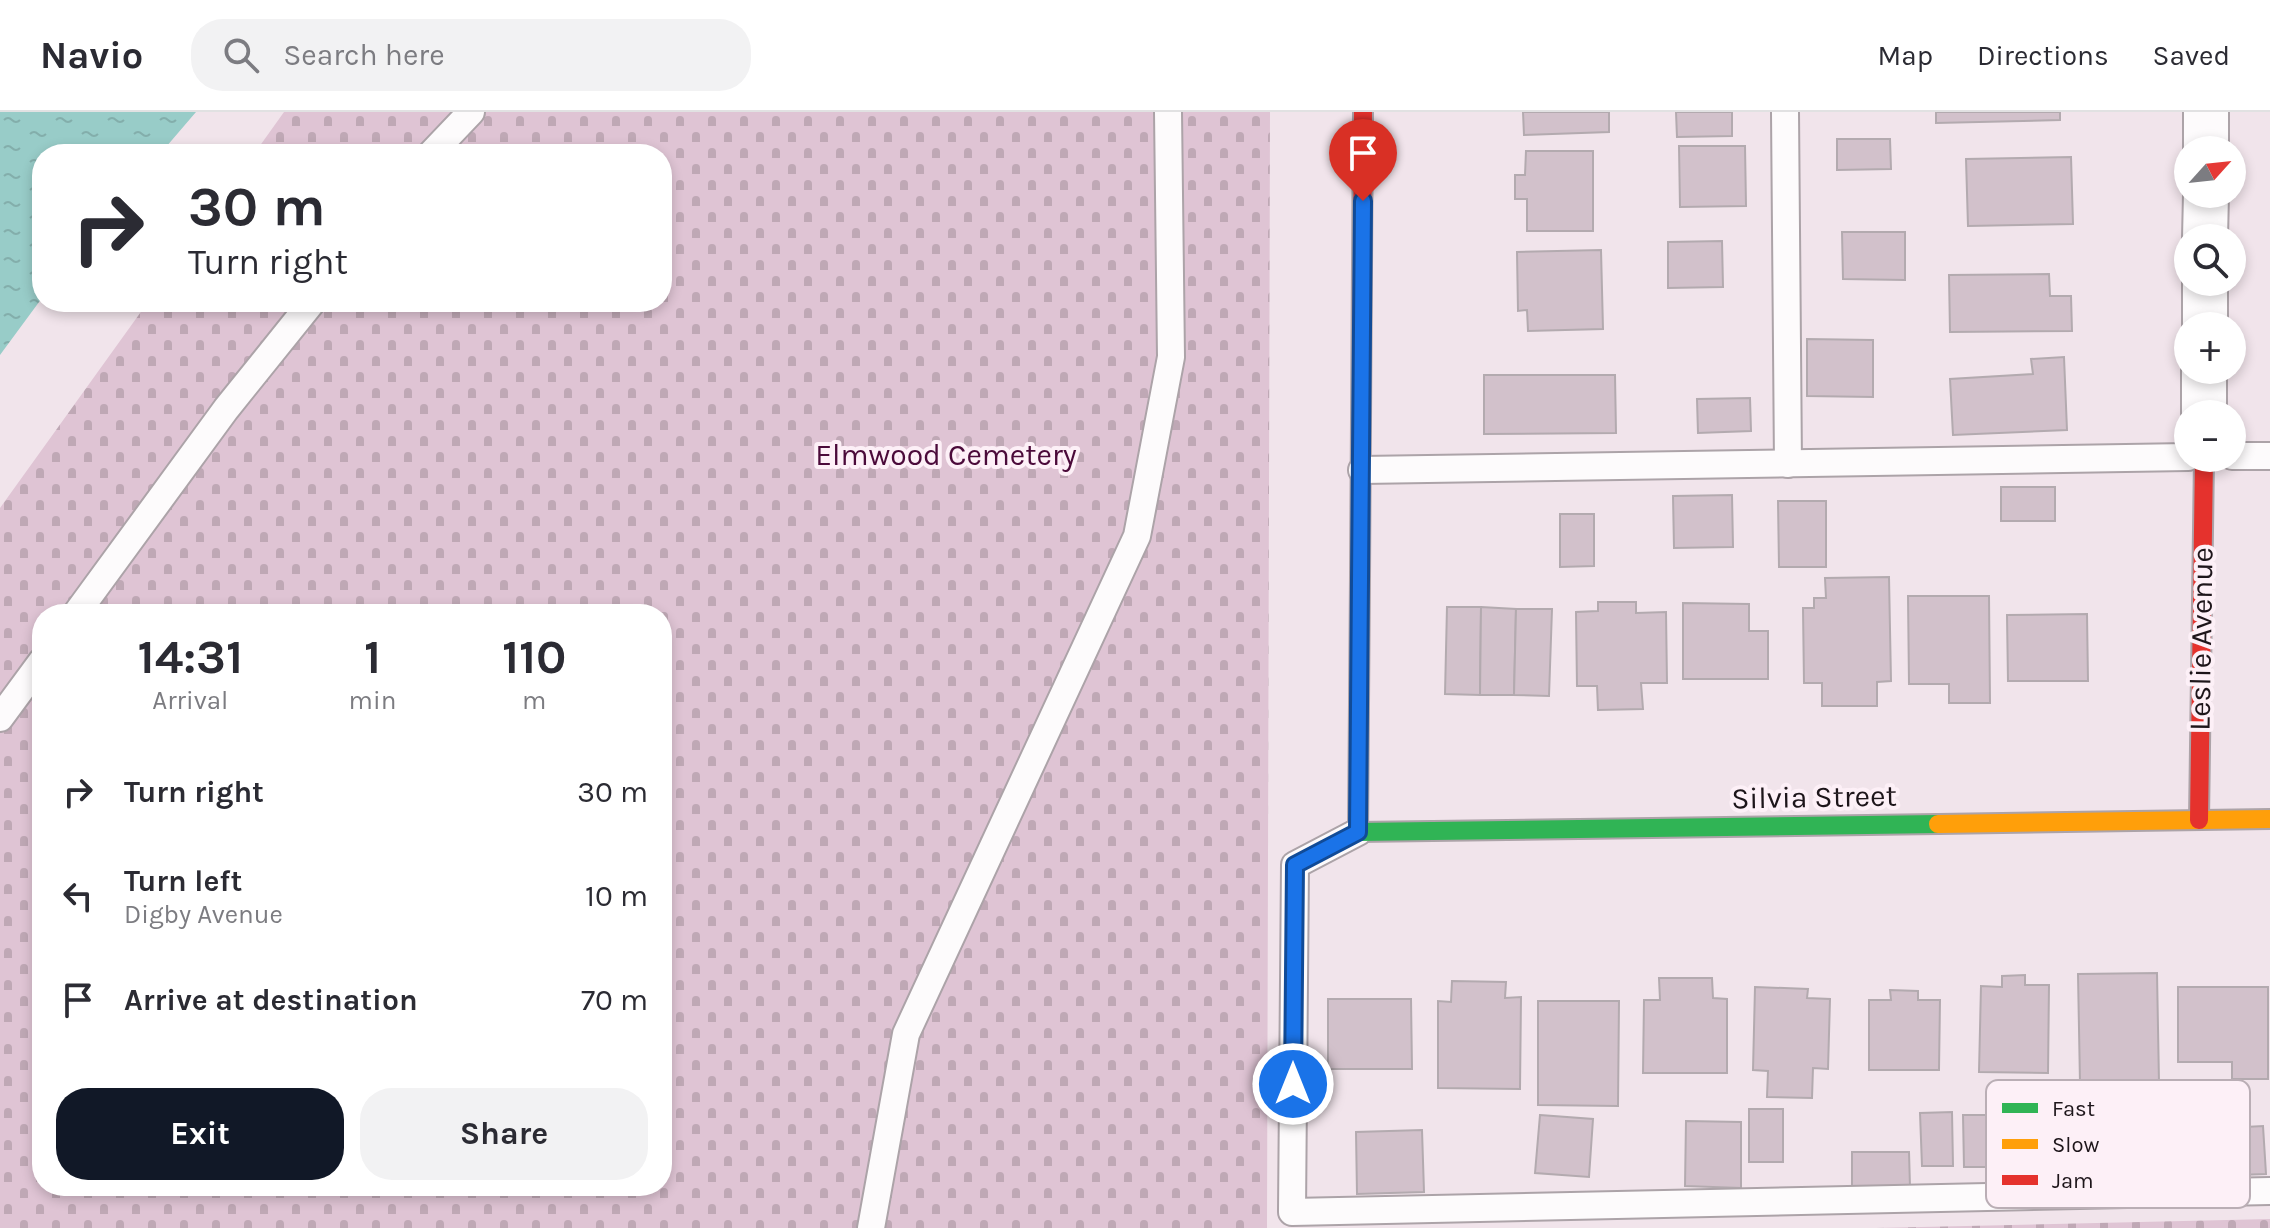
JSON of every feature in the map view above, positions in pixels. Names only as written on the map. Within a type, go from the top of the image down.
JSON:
[{"type":"street","points":[[1358,832],[1363,112]]},
{"type":"street","points":[[2206,112],[2206,136]]},
{"type":"street","name":"Leslie Avenue","points":[[2199,820],[2204,472]]},
{"type":"street","name":"Silvia Street","points":[[1358,832],[2270,819]]},
{"type":"lane","points":[[441,144],[471,112]]},
{"type":"lane","points":[[871,1228],[906,1034],[1137,536],[1171,357],[1168,112]]},
{"type":"lane","points":[[1785,112],[1788,464]]},
{"type":"lane","points":[[83,604],[226,409],[304,312]]},
{"type":"lane","points":[[2246,456],[2270,456]]},
{"type":"lane","points":[[1362,470],[2174,457]]},
{"type":"lane","points":[[0,718],[32,675]]},
{"type":"lane","points":[[1358,832],[1295,865],[1292,1212],[1986,1197]]},
{"type":"lane","points":[[2250,1191],[2270,1191]]},
{"type":"green space","name":"Elmwood Cemetery","points":[[284,112],[1270,112],[1267,1228],[0,1228],[0,508],[141,312],[672,312],[672,144],[261,144]]},
{"type":"green space","points":[[2270,1219],[2270,1228],[1876,1228]]},
{"type":"water","points":[[0,112],[196,112],[169,144],[32,144],[32,312],[0,355]]},
{"type":"building","points":[[1523,112],[1609,112],[1609,132],[1524,135]]},
{"type":"building","points":[[1676,112],[1732,112],[1732,136],[1677,137]]},
{"type":"building","points":[[1936,112],[2060,112],[2060,120],[1936,123]]},
{"type":"building","points":[[1837,139],[1890,139],[1891,169],[1837,170]]},
{"type":"building","points":[[1679,146],[1745,146],[1746,206],[1680,207]]},
{"type":"building","points":[[1526,151],[1593,151],[1593,231],[1527,231],[1527,199],[1515,199],[1515,175],[1525,175]]},
{"type":"building","points":[[2071,157],[2073,224],[1968,226],[1966,159]]},
{"type":"building","points":[[1842,232],[1905,232],[1905,280],[1843,279]]},
{"type":"building","points":[[1722,241],[1723,287],[1668,288],[1668,242]]},
{"type":"building","points":[[1601,250],[1603,329],[1528,331],[1527,310],[1518,311],[1517,252]]},
{"type":"building","points":[[2049,274],[2050,296],[2071,296],[2072,331],[1950,332],[1949,275]]},
{"type":"building","points":[[1807,339],[1873,340],[1873,397],[1807,396]]},
{"type":"building","points":[[2064,357],[2067,430],[1953,435],[1950,379],[2033,374],[2031,359]]},
{"type":"building","points":[[1484,375],[1615,375],[1616,433],[1484,434]]},
{"type":"building","points":[[1750,398],[1751,431],[1698,433],[1697,399]]},
{"type":"building","points":[[2001,487],[2055,487],[2055,521],[2001,521]]},
{"type":"building","points":[[1732,495],[1733,547],[1674,548],[1673,496]]},
{"type":"building","points":[[1778,501],[1826,501],[1826,567],[1779,567]]},
{"type":"building","points":[[1560,514],[1594,514],[1594,566],[1560,567]]},
{"type":"building","points":[[1889,577],[1891,681],[1877,682],[1877,706],[1822,706],[1822,683],[1804,683],[1803,608],[1814,608],[1814,598],[1826,598],[1825,578]]},
{"type":"building","points":[[1908,596],[1989,596],[1990,703],[1949,703],[1949,684],[1909,684]]},
{"type":"building","points":[[1598,602],[1636,602],[1636,613],[1666,612],[1667,683],[1641,683],[1643,709],[1598,710],[1597,686],[1577,686],[1576,612],[1598,611]]},
{"type":"building","points":[[1683,603],[1749,604],[1749,631],[1768,631],[1768,679],[1683,679]]},
{"type":"building","points":[[1447,607],[1481,607],[1480,695],[1445,694]]},
{"type":"building","points":[[1481,607],[1516,609],[1514,695],[1480,695]]},
{"type":"building","points":[[1516,609],[1552,609],[1549,696],[1514,695]]},
{"type":"building","points":[[2087,614],[2088,681],[2008,681],[2007,615]]},
{"type":"building","points":[[2157,973],[2159,1080],[2080,1080],[2078,974]]},
{"type":"building","points":[[2025,975],[2025,985],[2049,985],[2048,1073],[1979,1072],[1981,986],[2002,987],[2002,976]]},
{"type":"building","points":[[1659,978],[1712,978],[1713,998],[1727,999],[1727,1073],[1643,1073],[1644,1000],[1660,1000]]},
{"type":"building","points":[[1452,981],[1506,982],[1505,998],[1521,997],[1520,1089],[1438,1088],[1438,1001],[1451,1002]]},
{"type":"building","points":[[1755,987],[1808,989],[1807,998],[1830,999],[1828,1069],[1813,1068],[1812,1098],[1767,1097],[1768,1071],[1753,1070]]},
{"type":"building","points":[[2178,987],[2268,987],[2268,1079],[2232,1079],[2232,1062],[2178,1062]]},
{"type":"building","points":[[1890,990],[1918,991],[1918,1000],[1940,1000],[1939,1070],[1869,1070],[1869,1000],[1891,1000]]},
{"type":"building","points":[[1328,999],[1411,999],[1412,1069],[1328,1069]]},
{"type":"building","points":[[1538,1001],[1619,1001],[1618,1106],[1538,1105]]},
{"type":"building","points":[[1749,1109],[1783,1109],[1783,1162],[1749,1162]]},
{"type":"building","points":[[1952,1112],[1953,1166],[1922,1166],[1920,1113]]},
{"type":"building","points":[[1540,1115],[1593,1119],[1589,1177],[1535,1173]]},
{"type":"building","points":[[1963,1115],[1986,1115],[1986,1167],[1964,1167]]},
{"type":"building","points":[[1686,1121],[1741,1122],[1741,1188],[1685,1186]]},
{"type":"building","points":[[2263,1126],[2266,1174],[2250,1175],[2250,1127]]},
{"type":"building","points":[[1422,1130],[1424,1192],[1357,1194],[1356,1132]]},
{"type":"building","points":[[1852,1152],[1909,1152],[1910,1187],[1852,1187]]},
{"type":"traffic: fast","points":[[1360,575],[1358,832],[1938,824]]},
{"type":"traffic: slow","points":[[1938,824],[2270,819]]},
{"type":"traffic: jam","points":[[1360,575],[1363,112]]},
{"type":"traffic: jam","points":[[2199,820],[2204,472]]},
{"type":"route","points":[[1293,1084],[1295,865],[1358,832],[1363,201]]}]
